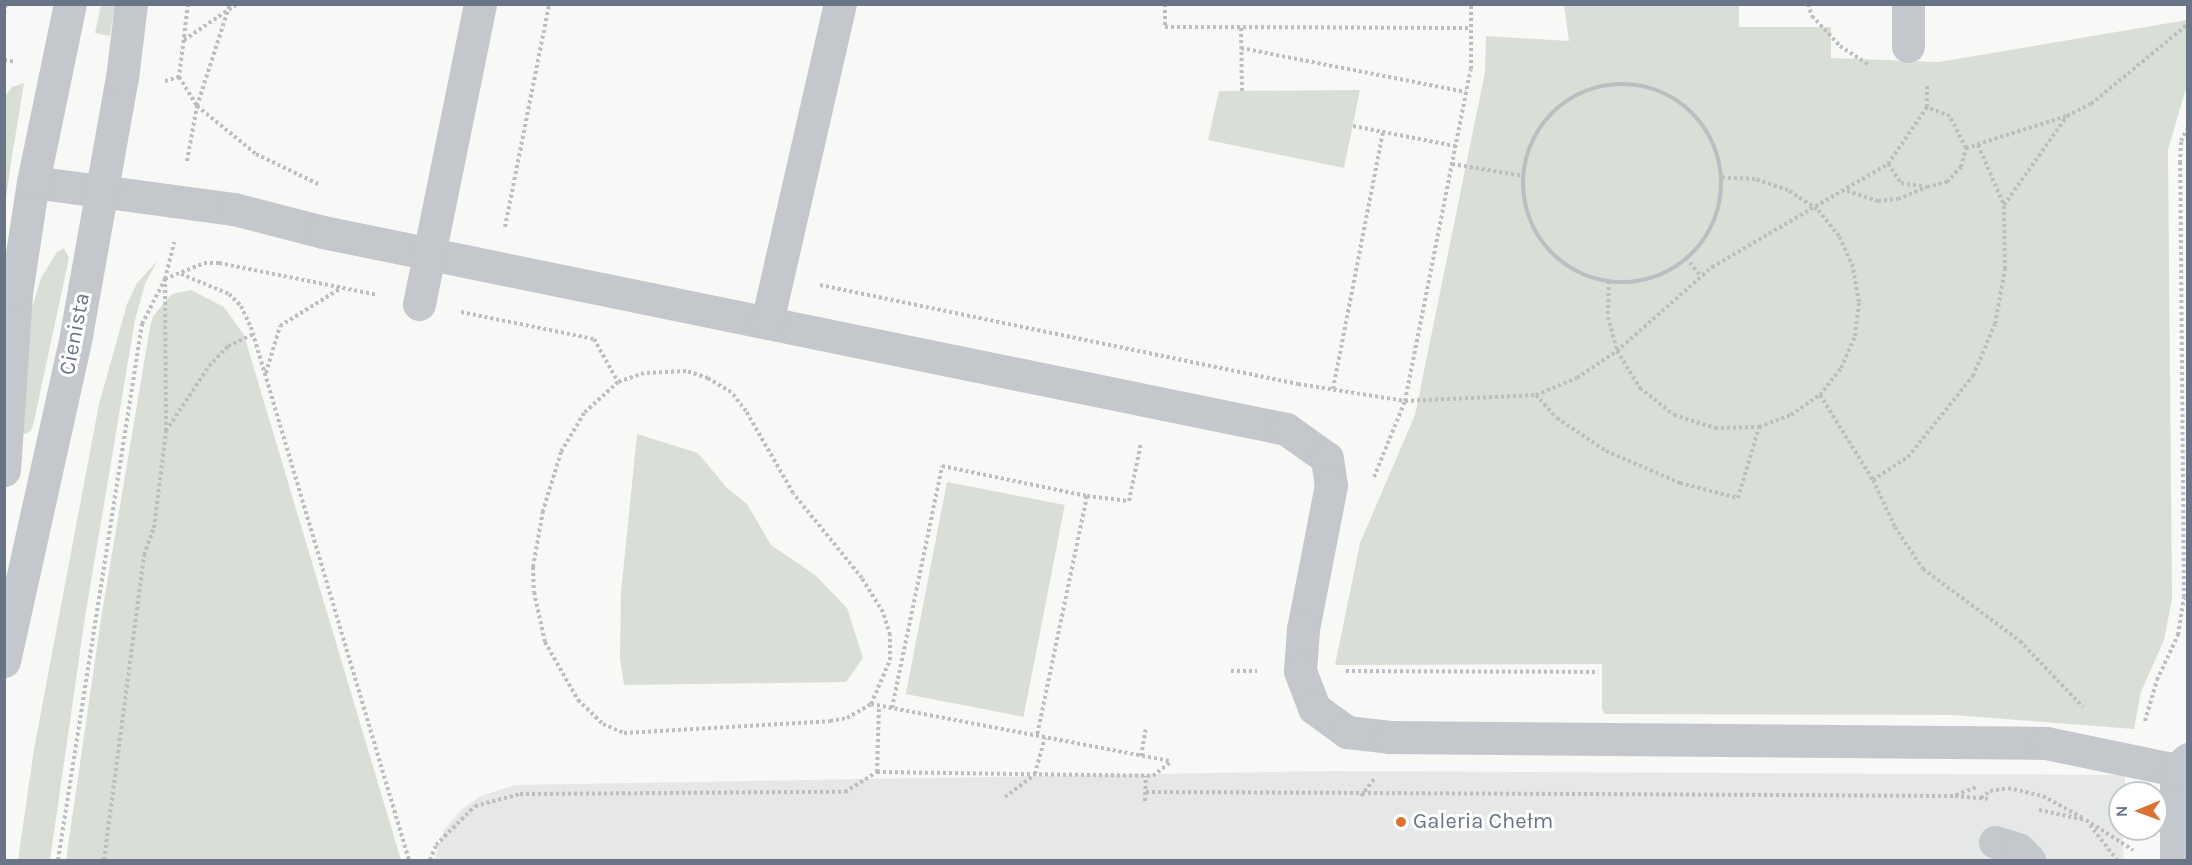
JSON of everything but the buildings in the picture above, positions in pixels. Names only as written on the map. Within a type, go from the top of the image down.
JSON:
[{"type":"street","points":[[4,470],[16,293],[33,182],[70,4]]},
{"type":"street","name":"Cienista","points":[[4,661],[76,336],[131,4]]},
{"type":"street","points":[[419,304],[480,4]]},
{"type":"street","points":[[768,322],[840,4]]},
{"type":"street","points":[[1908,4],[1908,46]]},
{"type":"street","points":[[33,182],[234,209],[323,232],[430,252],[1287,429],[1327,458],[1331,484],[1303,628],[1300,671],[1314,708],[1347,732],[1390,737],[2046,742],[2127,758],[2182,765],[2176,861]]},
{"type":"street","points":[[1995,842],[2018,849],[2029,861]]},
{"type":"path","points":[[4,14],[6,4]]},
{"type":"path","points":[[188,4],[179,77],[197,106],[256,154],[331,190]]},
{"type":"path","points":[[184,40],[230,6],[237,4]]},
{"type":"path","points":[[506,224],[549,4]]},
{"type":"path","points":[[1165,4],[1165,27],[1471,28]]},
{"type":"path","points":[[1371,484],[1405,401],[1466,92],[1471,4]]},
{"type":"path","points":[[1808,4],[1812,16],[1840,46],[1882,69]]},
{"type":"path","points":[[104,861],[144,555],[154,528],[166,431],[165,279],[197,106],[230,6]]},
{"type":"path","points":[[1966,148],[2067,116],[2091,104],[2187,24]]},
{"type":"path","points":[[1240,28],[1242,91]]},
{"type":"path","points":[[778,276],[1333,389],[1405,401],[1536,395],[1576,378],[1617,351],[1700,275],[1817,209],[1888,164],[1927,107],[1927,53],[1908,46]]},
{"type":"path","points":[[1241,48],[1466,92]]},
{"type":"path","points":[[1916,80],[1927,84]]},
{"type":"path","points":[[1611,84],[1657,90],[1694,115],[1708,134],[1721,177],[1711,226],[1686,258],[1658,275],[1634,281],[1609,281],[1584,275],[1563,263],[1545,246],[1524,201],[1523,176],[1537,132],[1550,114],[1588,89],[1611,84]]},
{"type":"path","points":[[1846,190],[1878,201],[1898,200],[1928,187],[1947,182],[1961,167],[1966,148],[1950,116],[1927,107]]},
{"type":"path","points":[[2004,205],[2067,116]]},
{"type":"path","points":[[1353,126],[1455,146]]},
{"type":"path","points":[[1820,395],[1873,480],[1895,527],[1923,569],[2020,641],[2086,710],[2127,758],[2178,635],[2184,597],[2180,163],[2181,141],[2187,128]]},
{"type":"path","points":[[1333,389],[1383,132]]},
{"type":"path","points":[[1873,480],[1908,458],[1973,376],[1995,324],[2005,269],[2004,205],[1978,145]]},
{"type":"path","points":[[1452,164],[1523,176]]},
{"type":"path","points":[[1888,164],[1901,183],[1928,187]]},
{"type":"path","points":[[1609,281],[1608,317],[1617,351],[1640,388],[1674,415],[1715,428],[1759,427],[1791,415],[1820,395],[1846,357],[1855,336],[1859,302],[1849,256],[1839,236],[1817,209],[1788,190],[1755,179],[1721,177]]},
{"type":"path","points":[[438,211],[517,226]]},
{"type":"path","points":[[1686,258],[1700,275]]},
{"type":"path","points":[[58,861],[142,324],[165,279],[204,263],[219,263],[594,339],[618,382]]},
{"type":"path","points":[[181,274],[229,294],[241,306],[254,334],[409,861]]},
{"type":"path","points":[[266,377],[280,326],[341,288]]},
{"type":"path","points":[[166,431],[209,366],[228,346],[254,334]]},
{"type":"path","points":[[687,371],[708,378],[731,392],[746,411],[793,492],[862,578],[883,612],[890,635],[890,660],[871,704],[847,718],[830,721],[624,733],[603,724],[578,700],[561,676],[539,621],[534,592],[536,539],[549,486],[572,430],[618,382],[644,373],[687,371]]},
{"type":"path","points":[[1536,395],[1557,418],[1606,451],[1680,483],[1738,498],[1759,427]]},
{"type":"path","points":[[892,708],[942,466],[1087,496],[1129,501],[1149,401]]},
{"type":"path","points":[[1036,736],[1087,496]]},
{"type":"path","points":[[1346,671],[1597,672]]},
{"type":"path","points":[[430,861],[436,845],[475,806],[520,794],[845,792],[878,772],[1153,776],[1171,761],[871,704]]},
{"type":"path","points":[[878,772],[879,706]]},
{"type":"path","points":[[1142,756],[1146,729]]},
{"type":"path","points":[[1005,797],[1035,774],[1046,737]]},
{"type":"path","points":[[1145,801],[1146,776]]},
{"type":"path","points":[[1981,798],[1990,791],[2008,788],[2043,796],[2141,855]]},
{"type":"path","points":[[1146,792],[1981,798],[1991,800]]},
{"type":"path","points":[[2031,809],[2086,820],[2117,861]]},
{"type":"shaded area","points":[[101,5],[115,5],[110,36],[95,33]]},
{"type":"shaded area","points":[[1564,5],[1739,6],[1739,27],[1831,27],[1831,58],[1939,62],[2187,20],[2187,85],[2168,150],[2172,599],[2164,640],[2141,692],[2134,729],[1954,715],[1605,714],[1602,709],[1602,664],[1335,665],[1360,543],[1415,415],[1485,72],[1486,36],[1569,41]]},
{"type":"shaded area","points":[[24,83],[5,206],[5,96],[12,87]]},
{"type":"shaded area","points":[[1360,90],[1344,168],[1208,140],[1219,91]]},
{"type":"shaded area","points":[[64,248],[69,258],[34,421],[31,431],[25,434],[22,432],[31,311],[41,278],[57,252]]},
{"type":"shaded area","points":[[157,261],[145,284],[135,320],[85,617],[50,860],[18,860],[34,749],[99,404],[127,304],[137,283]]},
{"type":"shaded area","points":[[191,290],[224,307],[244,335],[401,860],[66,860],[101,619],[150,327],[153,316],[172,294]]},
{"type":"shaded area","points":[[637,434],[698,453],[726,487],[747,504],[771,545],[815,575],[847,608],[863,658],[846,682],[624,685],[620,658],[621,593]]},
{"type":"shaded area","points":[[947,482],[1065,505],[1024,717],[906,694]]},
{"type":"shaded area","points":[[1334,771],[2125,775],[2125,781],[2108,781],[2108,841],[2123,841],[2124,860],[434,860],[444,830],[462,809],[481,796],[515,785]]},
{"type":"place","name":"Galeria Chełm","points":[[1401,822]]}]
